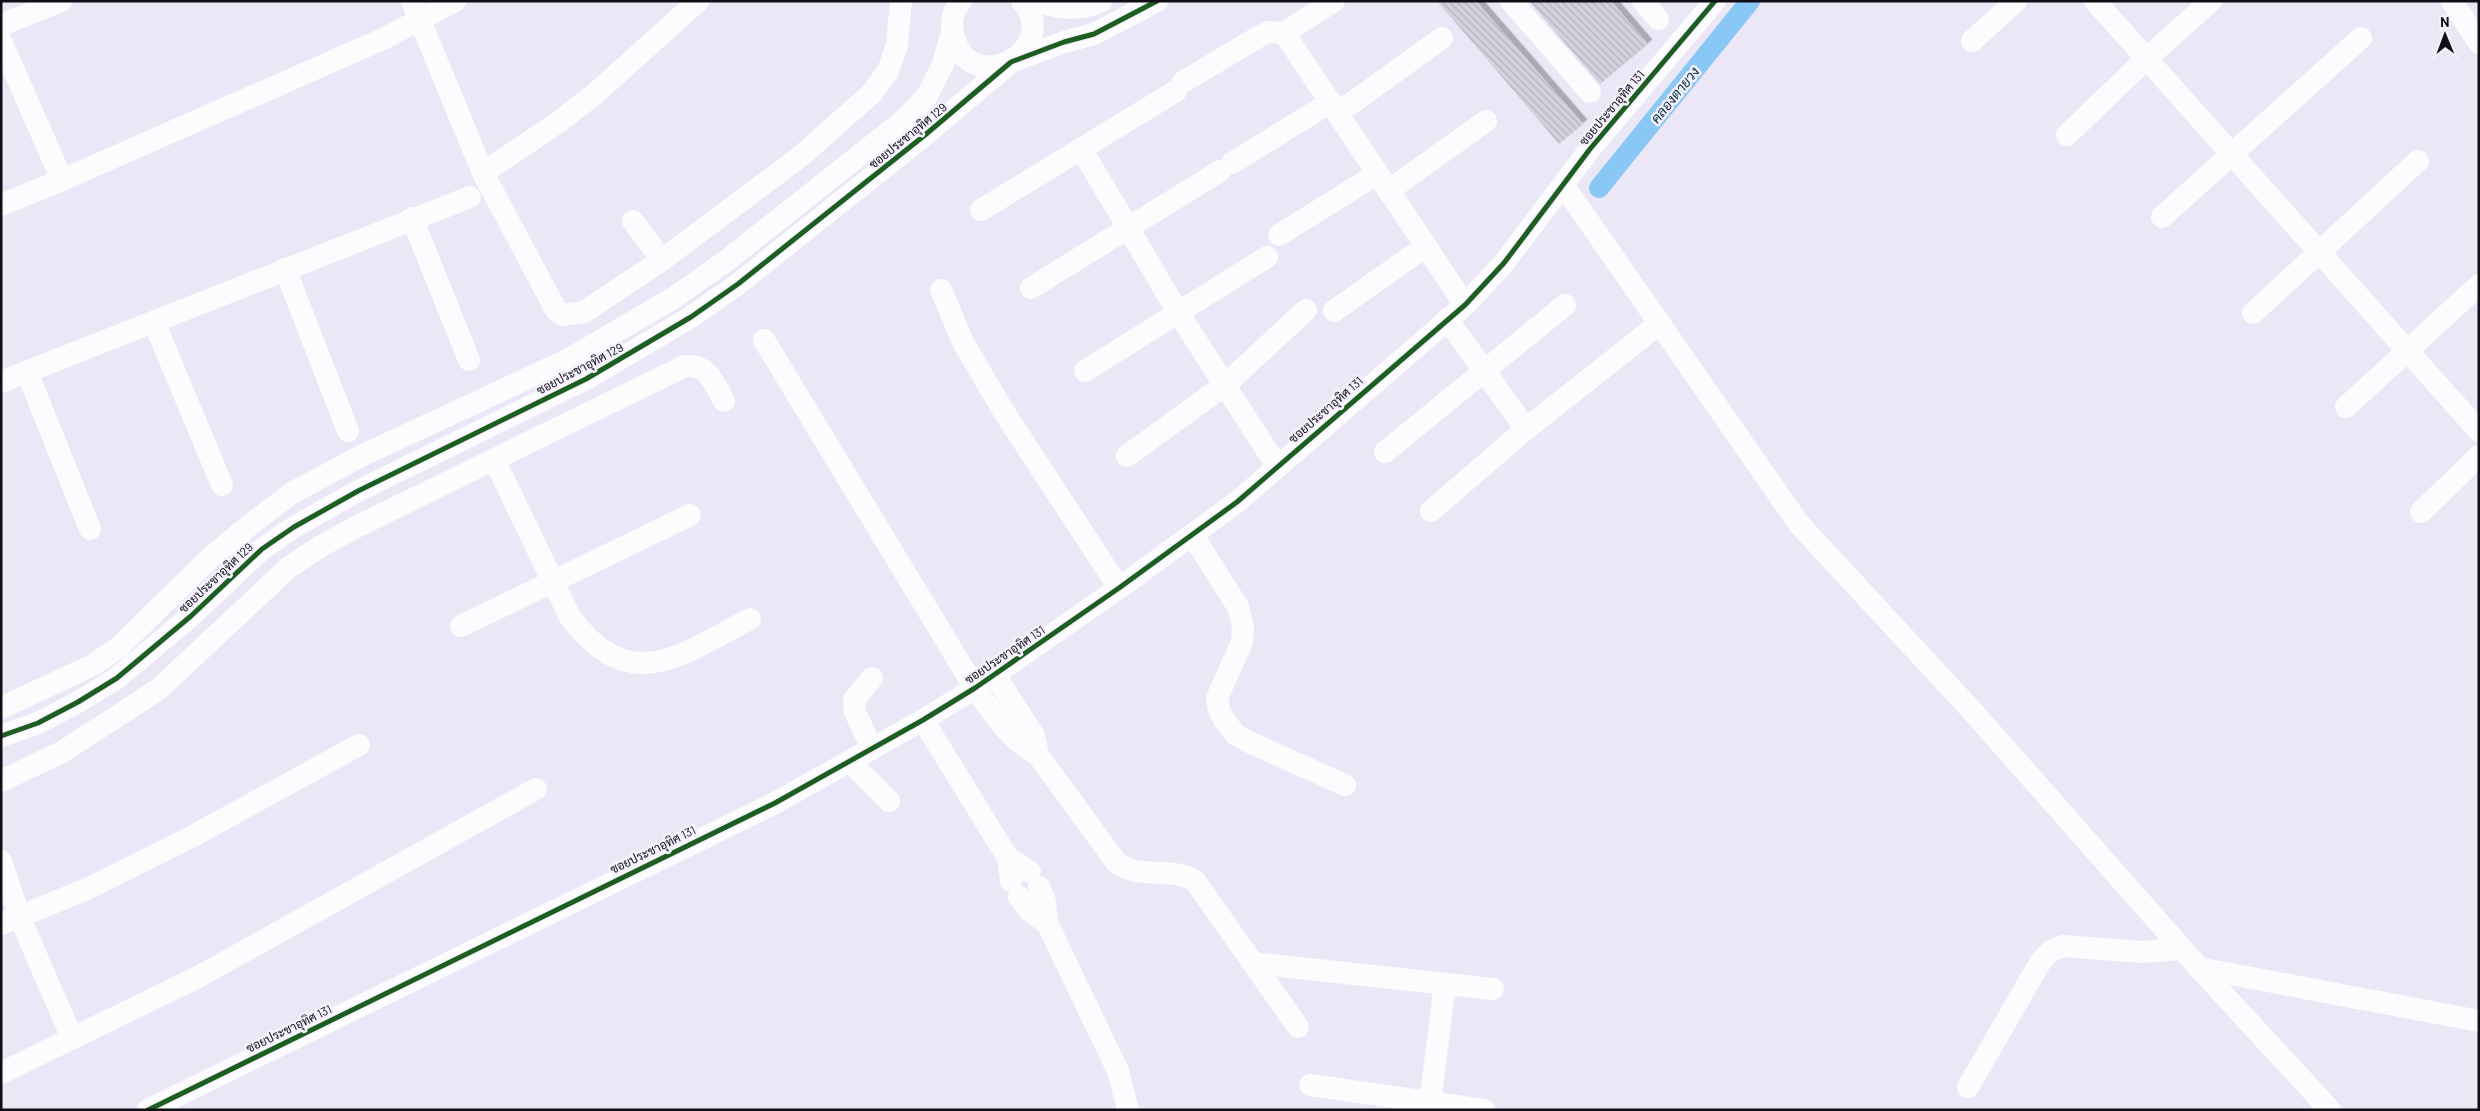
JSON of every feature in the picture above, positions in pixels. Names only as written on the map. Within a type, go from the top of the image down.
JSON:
[{"type":"street","points":[[1,25],[61,1]]},
{"type":"street","points":[[1,206],[62,180],[417,11],[455,1]]},
{"type":"street","points":[[483,173],[560,121],[596,93],[698,1]]},
{"type":"street","points":[[417,11],[483,173],[556,310],[563,315],[584,312],[662,260],[801,156],[872,93],[888,71],[897,45],[901,1]]},
{"type":"street","name":"ซอยประชาอุทิศ 129","points":[[1,736],[38,723],[78,702],[117,678],[191,616],[262,548],[294,527],[358,491],[586,379],[691,317],[738,284],[925,135],[1021,54],[1028,43],[1032,30],[1031,17],[1022,1]]},
{"type":"street","points":[[1036,1],[1060,8],[1080,8],[1101,1]]},
{"type":"street","name":"ซอยประชาอุทิศ 129","points":[[954,13],[959,48],[973,62],[985,66],[998,66],[1064,42],[1094,34],[1157,1]]},
{"type":"street","points":[[981,210],[1082,150],[1260,36],[1268,32],[1284,33],[1334,1]]},
{"type":"street","points":[[1511,1],[1590,92]]},
{"type":"street","points":[[1642,1],[1658,20]]},
{"type":"street","name":"ซอยประชาอุทิศ 131","points":[[148,1110],[775,803],[850,762],[923,720],[995,675],[1193,536],[1237,502],[1465,305],[1504,263],[1564,186],[1590,149],[1714,1]]},
{"type":"street","points":[[1972,41],[2016,1]]},
{"type":"street","points":[[2095,1],[2479,430]]},
{"type":"street","points":[[2066,135],[2146,58],[2211,1]]},
{"type":"street","points":[[2452,1],[2479,43]]},
{"type":"street","name":"ซอยประชาอุทิศ 129","points":[[1,708],[93,665],[119,647],[212,557],[250,524],[292,493],[361,456],[446,419],[569,359],[618,332],[726,262],[904,120],[927,96],[943,64],[954,13]]},
{"type":"street","points":[[1284,33],[1465,305]]},
{"type":"street","points":[[1031,288],[1226,167],[1334,108],[1442,38]]},
{"type":"street","points":[[2162,217],[2362,38]]},
{"type":"street","points":[[1,41],[62,180]]},
{"type":"street","points":[[1279,235],[1383,183],[1486,121]]},
{"type":"street","points":[[1082,150],[1178,314],[1226,384],[1277,466]]},
{"type":"street","points":[[2253,313],[2418,161]]},
{"type":"street","points":[[1564,186],[1799,524],[1974,713],[2199,968],[2330,1110]]},
{"type":"street","points":[[1,382],[285,268],[470,197]]},
{"type":"street","points":[[412,218],[469,360]]},
{"type":"street","points":[[633,221],[662,260]]},
{"type":"street","points":[[1334,310],[1426,246]]},
{"type":"street","points":[[1085,371],[1267,257]]},
{"type":"street","points":[[285,268],[348,430]]},
{"type":"street","points":[[2346,408],[2479,284]]},
{"type":"street","points":[[941,290],[963,342],[1004,412],[1119,588]]},
{"type":"street","points":[[1384,452],[1565,305]]},
{"type":"street","points":[[1127,456],[1226,384],[1306,310]]},
{"type":"street","points":[[1448,319],[1526,430]]},
{"type":"street","points":[[154,322],[222,485]]},
{"type":"street","points":[[1431,511],[1526,430],[1660,323]]},
{"type":"street","points":[[764,340],[975,688],[1010,736],[1020,745],[1038,755]]},
{"type":"street","points":[[1,781],[62,752],[159,688],[288,568],[322,546],[494,459],[685,366],[693,365],[703,369],[709,375],[724,401]]},
{"type":"street","points":[[26,372],[90,529]]},
{"type":"street","points":[[446,419],[460,441]]},
{"type":"street","points":[[2421,512],[2479,456]]},
{"type":"street","points":[[494,459],[570,617],[583,635],[618,658],[636,662],[659,663],[676,657],[750,619]]},
{"type":"street","points":[[460,626],[690,515]]},
{"type":"street","points":[[1193,536],[1238,607],[1243,626],[1242,642],[1217,698],[1219,710],[1225,721],[1235,734],[1251,743],[1345,785]]},
{"type":"street","points":[[995,675],[1034,736],[1038,755],[1116,862],[1124,869],[1185,875],[1195,882],[1298,1027]]},
{"type":"street","points":[[872,678],[854,700],[855,712],[872,749]]},
{"type":"street","points":[[923,720],[1025,884],[1030,911],[1047,923],[1118,1071],[1128,1110]]},
{"type":"street","points":[[10,921],[87,889],[193,836],[359,745]]},
{"type":"street","points":[[850,762],[890,801]]},
{"type":"street","points":[[1,1073],[198,977],[536,789]]},
{"type":"street","points":[[1,861],[10,921],[72,1038]]},
{"type":"street","points":[[1968,1087],[2041,961],[2051,951],[2063,946],[2142,952],[2182,949]]},
{"type":"street","points":[[1253,964],[1493,989]]},
{"type":"street","points":[[2199,968],[2479,1022]]},
{"type":"street","points":[[1430,1106],[1445,984]]},
{"type":"street","points":[[1310,1085],[1430,1106],[1484,1110]]},
{"type":"building","points":[[1437,1],[1476,1],[1583,124],[1559,144]]},
{"type":"building","points":[[1529,1],[1611,1],[1648,44],[1600,84]]},
{"type":"waterway","name":"คลองตายวง","points":[[1599,188],[1750,1]]},
{"type":"cycle path","points":[[1,736],[38,723],[78,702],[117,678],[191,616],[262,549],[294,527],[358,491],[586,379],[691,317],[738,284],[925,135],[1011,62],[1064,42],[1094,34],[1157,1]]},
{"type":"cycle path","points":[[148,1110],[775,803],[923,720],[975,688],[1119,588],[1237,502],[1465,305],[1504,263],[1590,149],[1715,1]]}]
